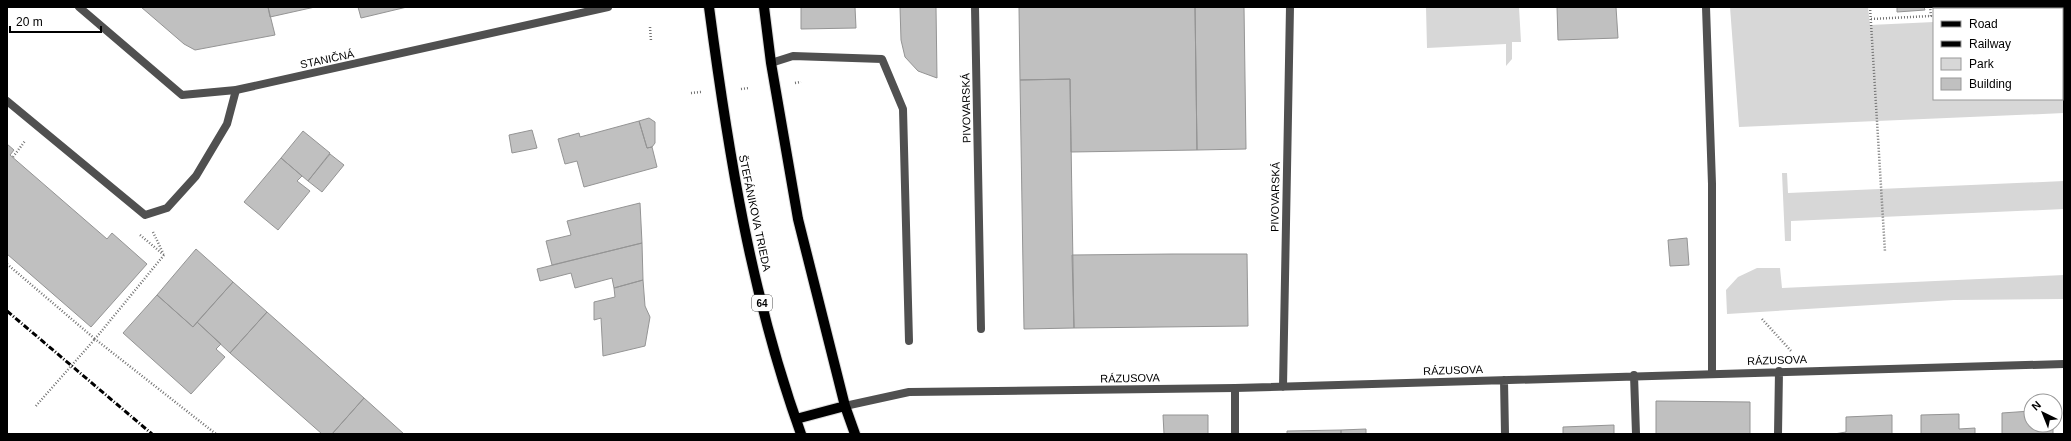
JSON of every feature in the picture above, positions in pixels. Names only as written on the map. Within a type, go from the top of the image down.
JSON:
[{"type":"main road","name":"ŠTEFÁNIKOVA TRIEDA","points":[[709,7],[730,154],[747,244],[776,355],[796,419]]},
{"type":"main road","points":[[764,7],[771,63],[798,219],[845,406],[855,434]]},
{"type":"main road","points":[[796,419],[845,406]]},
{"type":"main road","name":"64","points":[[796,419],[801,434]]},
{"type":"street","name":"STANIČNÁ","points":[[80,7],[182,95],[236,90],[608,7]]},
{"type":"street","name":"PIVOVARSKÁ","points":[[976,7],[981,329]]},
{"type":"street","name":"PIVOVARSKÁ","points":[[1283,387],[1290,7]]},
{"type":"street","points":[[1706,7],[1712,184],[1712,373]]},
{"type":"street","points":[[771,63],[793,56],[882,59],[903,109],[909,341]]},
{"type":"street","points":[[7,101],[145,215],[167,208],[196,176],[227,124],[236,90]]},
{"type":"street","name":"RÁZUSOVA","points":[[845,406],[902,392],[1283,387],[1779,371],[2064,364]]},
{"type":"street","points":[[1778,434],[1779,371]]},
{"type":"street","points":[[1634,376],[1636,434]]},
{"type":"street","points":[[1504,380],[1505,434]]},
{"type":"street","points":[[1235,388],[1235,434]]},
{"type":"path","points":[[1870,7],[1885,252]]},
{"type":"path","points":[[1871,19],[1931,16],[1930,7]]},
{"type":"path","points":[[650,27],[651,42]]},
{"type":"path","points":[[13,157],[29,136]]},
{"type":"path","points":[[35,408],[95,339],[164,255]]},
{"type":"path","points":[[7,264],[95,339],[216,434]]},
{"type":"path","points":[[1762,319],[1796,356]]},
{"type":"green space","points":[[1426,7],[1519,7],[1521,42],[1512,42],[1512,59],[1506,66],[1506,44],[1427,48]]},
{"type":"green space","points":[[1730,7],[1868,7],[1870,25],[1933,22],[1933,100],[2063,100],[2063,8],[1940,8],[2064,7],[2064,113],[1739,127]]},
{"type":"green space","points":[[1782,173],[1787,173],[1788,193],[2064,181],[2064,209],[1791,221],[1791,241],[1785,241]]},
{"type":"green space","points":[[1757,268],[1780,268],[1782,288],[2064,275],[2064,299],[1954,300],[1727,314],[1726,290],[1738,277]]},
{"type":"building","points":[[141,7],[268,7],[275,35],[195,50],[184,44]]},
{"type":"building","points":[[268,7],[315,7],[270,17]]},
{"type":"building","points":[[358,7],[407,7],[361,18]]},
{"type":"building","points":[[801,7],[855,7],[856,28],[801,29]]},
{"type":"building","points":[[900,7],[936,7],[937,78],[918,71],[905,57],[901,40]]},
{"type":"building","points":[[1019,7],[1195,7],[1197,150],[1071,152],[1070,79],[1020,80]]},
{"type":"building","points":[[1195,7],[1244,7],[1246,149],[1197,150]]},
{"type":"building","points":[[1557,7],[1616,7],[1618,38],[1558,40]]},
{"type":"building","points":[[1897,7],[1924,7],[1925,10],[1897,12]]},
{"type":"building","points":[[1070,79],[1074,328],[1024,329],[1020,80]]},
{"type":"building","points":[[649,118],[655,122],[655,143],[652,147],[647,148],[639,121]]},
{"type":"building","points":[[639,121],[647,148],[652,147],[657,167],[584,187],[577,161],[565,164],[558,139],[579,133],[580,137]]},
{"type":"building","points":[[532,130],[537,148],[512,153],[509,135]]},
{"type":"building","points":[[303,131],[330,153],[308,181],[281,158]]},
{"type":"building","points":[[7,144],[14,150],[10,155],[107,239],[112,233],[147,264],[91,327],[7,254]]},
{"type":"building","points":[[330,154],[344,165],[322,192],[308,181]]},
{"type":"building","points":[[281,158],[302,176],[297,181],[310,191],[278,230],[244,202]]},
{"type":"building","points":[[640,203],[642,243],[552,265],[546,241],[571,235],[567,221]]},
{"type":"building","points":[[1687,238],[1689,265],[1670,266],[1668,240]]},
{"type":"building","points":[[642,243],[643,280],[614,288],[612,278],[575,288],[571,273],[540,281],[537,269]]},
{"type":"building","points":[[196,249],[233,282],[193,327],[157,295]]},
{"type":"building","points":[[1247,254],[1248,326],[1074,328],[1072,255]]},
{"type":"building","points":[[643,280],[645,306],[650,317],[645,346],[603,356],[601,318],[594,320],[594,302],[615,297],[614,288]]},
{"type":"building","points":[[233,282],[267,312],[230,353],[197,322]]},
{"type":"building","points":[[157,295],[193,327],[197,322],[221,344],[216,349],[225,357],[191,394],[123,333]]},
{"type":"building","points":[[267,312],[364,398],[332,434],[322,434],[230,353]]},
{"type":"building","points":[[364,398],[404,434],[332,434]]},
{"type":"building","points":[[1656,401],[1750,402],[1750,434],[1656,434]]},
{"type":"building","points":[[2023,412],[2023,433],[2053,434],[2002,434],[2002,413]]},
{"type":"building","points":[[1959,414],[1959,429],[1975,428],[1975,434],[1921,434],[1921,415]]},
{"type":"building","points":[[1163,415],[1208,415],[1208,434],[1164,434]]},
{"type":"building","points":[[1892,415],[1892,434],[1834,434],[1846,432],[1846,417]]},
{"type":"building","points":[[1614,425],[1614,434],[1563,434],[1563,427]]},
{"type":"building","points":[[1366,429],[1366,434],[1341,434],[1341,430]]},
{"type":"building","points":[[1341,430],[1341,434],[1287,434],[1287,431]]},
{"type":"railway","points":[[7,311],[152,434]]}]
